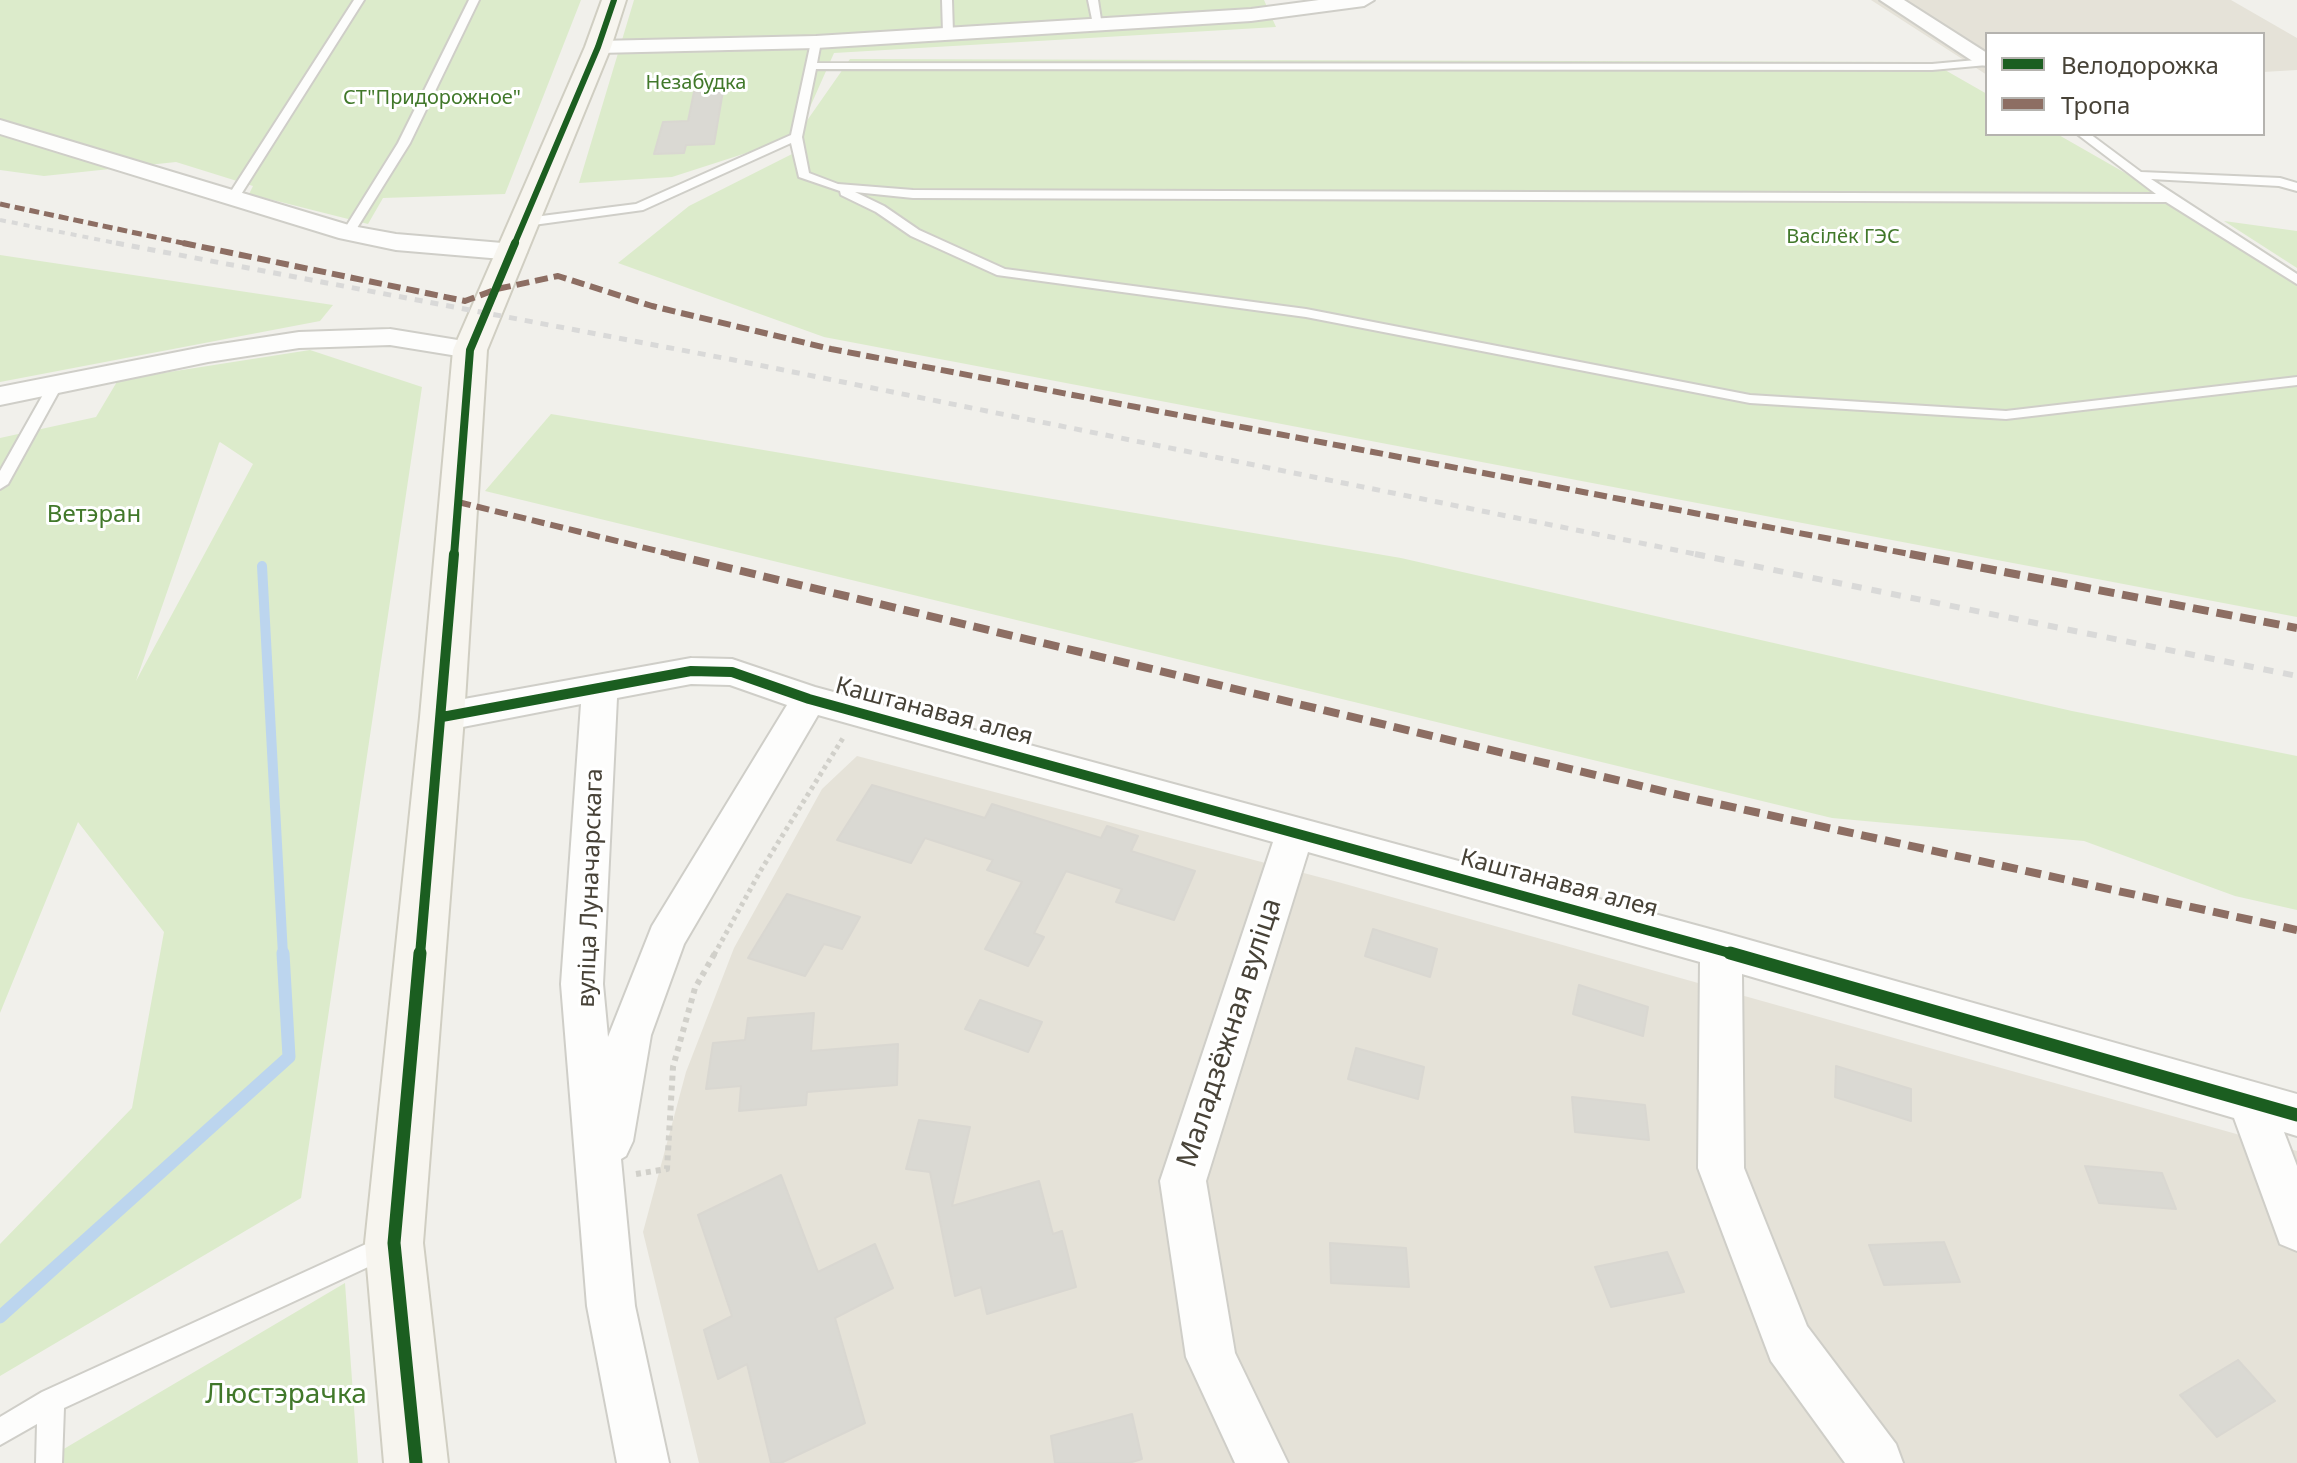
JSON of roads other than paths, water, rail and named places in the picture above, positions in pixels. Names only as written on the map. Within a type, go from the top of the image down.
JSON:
[{"type":"street","points":[[416,1463],[394,1243],[442,717],[470,350],[520,237],[598,47],[614,0]]},
{"type":"street","points":[[598,47],[816,42],[1251,15],[1364,0]]},
{"type":"street","points":[[1890,0],[1985,60]]},
{"type":"street","points":[[0,127],[348,233],[396,242],[520,237]]},
{"type":"street","points":[[0,396],[208,354],[299,340],[390,337],[470,350]]},
{"type":"street","name":"Каштанавая алея","points":[[442,717],[714,670],[732,672],[809,699],[1721,950],[2297,1115]]},
{"type":"street","name":"вуліца Луначарскага","points":[[600,688],[582,984],[617,1180]]},
{"type":"street","points":[[643,1463],[611,1306],[617,1180],[630,1035],[666,938],[809,699]]},
{"type":"street","name":"Маладзёжная вуліца","points":[[1262,1463],[1211,1357],[1183,1181],[1295,832]]},
{"type":"street","points":[[1721,950],[1721,1168],[1789,1343],[1877,1463]]},
{"type":"street","points":[[2250,1102],[2297,1227]]},
{"type":"lane","points":[[234,196],[359,0]]},
{"type":"lane","points":[[348,233],[404,143],[474,0]]},
{"type":"lane","points":[[947,0],[948,33]]},
{"type":"lane","points":[[1093,0],[1098,24]]},
{"type":"lane","points":[[816,42],[796,137],[803,175],[836,187],[880,209],[915,233],[1002,272],[1306,313],[1750,399],[2006,415],[2297,381]]},
{"type":"lane","points":[[812,66],[1932,67],[1985,61]]},
{"type":"lane","points":[[2086,136],[2169,198],[2297,280]]},
{"type":"lane","points":[[520,237],[639,207],[796,137]]},
{"type":"lane","points":[[2137,175],[2280,182],[2297,187]]},
{"type":"lane","points":[[836,187],[913,194],[2169,198]]},
{"type":"lane","points":[[0,484],[56,384]]},
{"type":"lane","points":[[0,1432],[51,1401],[394,1243]]},
{"type":"lane","points":[[49,1463],[51,1401]]},
{"type":"waterway","points":[[262,566],[283,955]]},
{"type":"waterway","points":[[0,1317],[289,1057],[283,953]]},
{"type":"railway","points":[[0,220],[126,245]]},
{"type":"railway","points":[[116,243],[734,360],[1705,556]]},
{"type":"railway","points":[[1695,554],[2297,676]]},
{"type":"park label","name":"Незабудка","points":[[696,83]]},
{"type":"park label","name":"СТ\"Придорожное\"","points":[[432,98]]},
{"type":"park label","name":"Васілёк ГЭС","points":[[1843,237]]},
{"type":"park label","name":"Ветэран","points":[[94,515]]},
{"type":"park label","name":"Люстэрачка","points":[[286,1395]]}]
